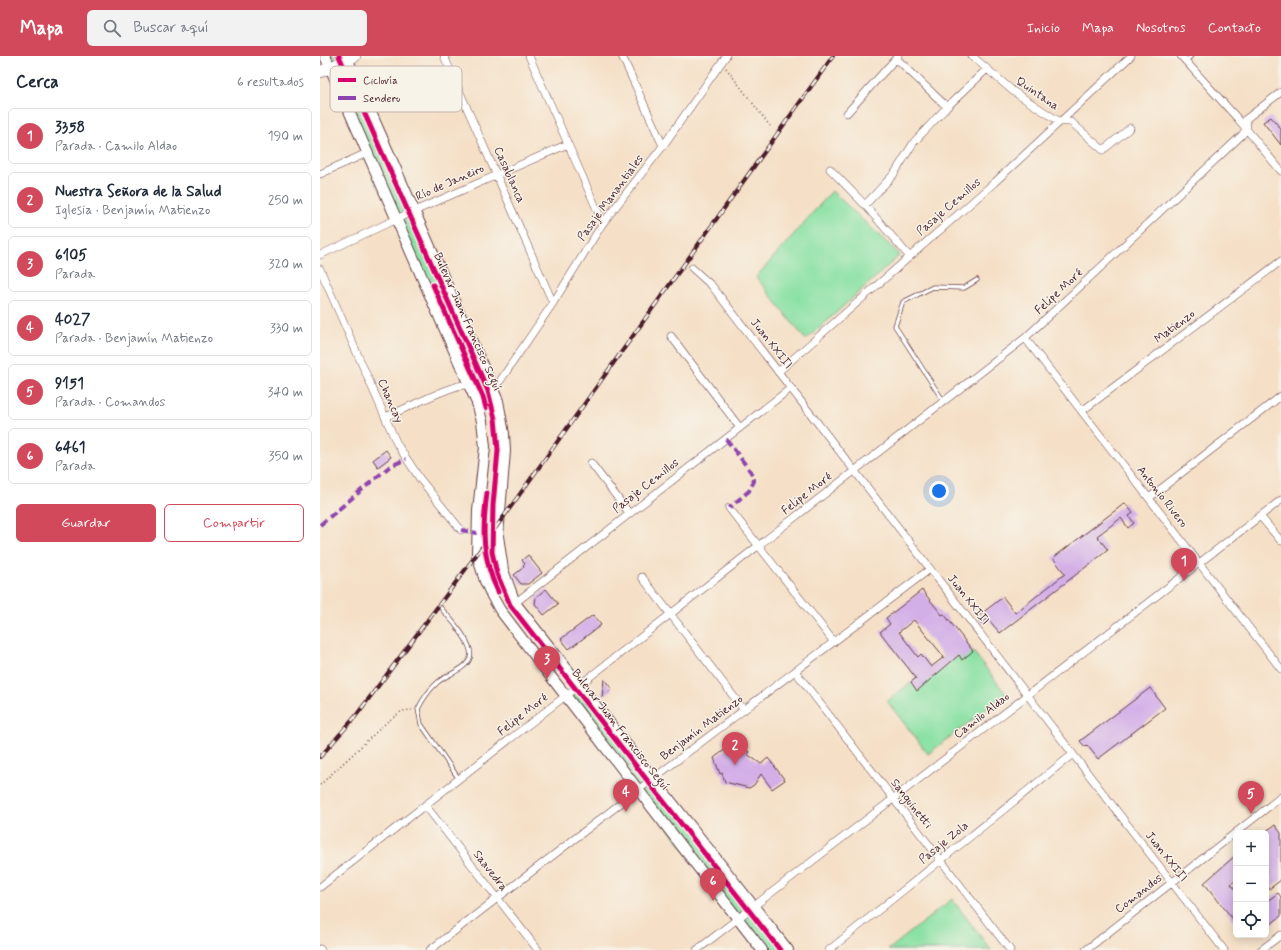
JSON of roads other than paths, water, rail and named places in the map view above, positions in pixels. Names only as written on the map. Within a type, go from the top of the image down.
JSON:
[{"type":"main road","name":"Bulevar Juan Francisco Seguí","points":[[325,56],[325,69],[330,79]]},
{"type":"main road","points":[[331,66],[349,57]]},
{"type":"main road","name":"Bulevar Juan Francisco Seguí","points":[[346,112],[367,153],[471,386],[482,421],[486,447],[477,533],[480,566],[489,591],[500,610],[762,950]]},
{"type":"main road","name":"Bulevar Juan Francisco Seguí","points":[[373,112],[493,386],[500,407],[504,434],[504,468],[498,536],[503,570],[515,603],[788,950]]},
{"type":"street","name":"Casablanca","points":[[444,56],[448,66]]},
{"type":"street","points":[[529,56],[603,223]]},
{"type":"street","points":[[622,56],[663,146]]},
{"type":"street","name":"Quintana","points":[[972,56],[1014,92],[1060,122],[1071,122],[1103,150],[1130,128]]},
{"type":"street","name":"Pasaje Cemillos","points":[[778,372],[995,182],[1131,56]]},
{"type":"street","points":[[847,112],[897,57],[947,107]]},
{"type":"street","name":"Pasaje Manantiales","points":[[493,386],[500,381],[554,303],[603,223],[663,146],[722,58]]},
{"type":"street","points":[[1186,58],[1281,171]]},
{"type":"street","points":[[866,205],[894,174],[914,142],[947,107],[987,69]]},
{"type":"street","name":"Felipe Moré","points":[[320,887],[1026,338],[1242,134],[1246,128],[1246,119],[1281,92]]},
{"type":"street","name":"Casablanca","points":[[462,96],[554,303]]},
{"type":"street","name":"Río de Janeiro","points":[[320,255],[396,219],[568,144]]},
{"type":"street","points":[[320,174],[367,153]]},
{"type":"street","points":[[830,169],[866,205],[909,256]]},
{"type":"street","name":"Matienzo","points":[[1082,411],[1281,261]]},
{"type":"street","name":"Juan XXIII","points":[[692,268],[712,286],[1224,950]]},
{"type":"street","name":"Chancay","points":[[320,269],[385,417],[406,458],[460,530]]},
{"type":"street","points":[[671,336],[740,428]]},
{"type":"street","name":"Antonio Rivero","points":[[1026,338],[1281,669]]},
{"type":"street","points":[[385,417],[459,386],[483,388],[493,386]]},
{"type":"street","name":"Pasaje Cemillos","points":[[515,603],[791,388]]},
{"type":"street","points":[[1149,498],[1281,396]]},
{"type":"street","points":[[591,463],[629,513]]},
{"type":"street","name":"Camilo Aldao","points":[[697,950],[1281,500]]},
{"type":"street","points":[[729,508],[834,642]]},
{"type":"street","points":[[1260,516],[1281,541]]},
{"type":"street","name":"Benjamín Matienzo","points":[[430,950],[652,779],[930,569]]},
{"type":"street","points":[[642,577],[744,710]]},
{"type":"street","name":"Sanguinetti","points":[[795,671],[892,799],[1010,950]]},
{"type":"street","name":"Pasaje Zola","points":[[829,950],[1073,754]]},
{"type":"street","name":"Comandos","points":[[1086,950],[1281,797]]},
{"type":"street","name":"Saavedra","points":[[425,805],[538,950]]},
{"type":"street","points":[[1261,950],[1281,935]]},
{"type":"lane","points":[[944,402],[895,326],[903,302],[933,287],[964,288],[977,280]]},
{"type":"lane","points":[[438,606],[453,621],[465,639],[471,651],[470,658],[467,663],[439,681],[424,698],[418,709],[421,724],[459,779]]},
{"type":"railway","points":[[320,757],[355,717],[477,554],[833,56]]},
{"type":"place","name":"3358","points":[[1184,581]]},
{"type":"place","name":"6105","points":[[547,679]]},
{"type":"place","name":"Nuestra Señora de la Salud","points":[[735,765]]},
{"type":"place","name":"4027","points":[[626,812]]},
{"type":"place","name":"9151","points":[[1251,814]]},
{"type":"place","name":"6461","points":[[713,901]]}]
